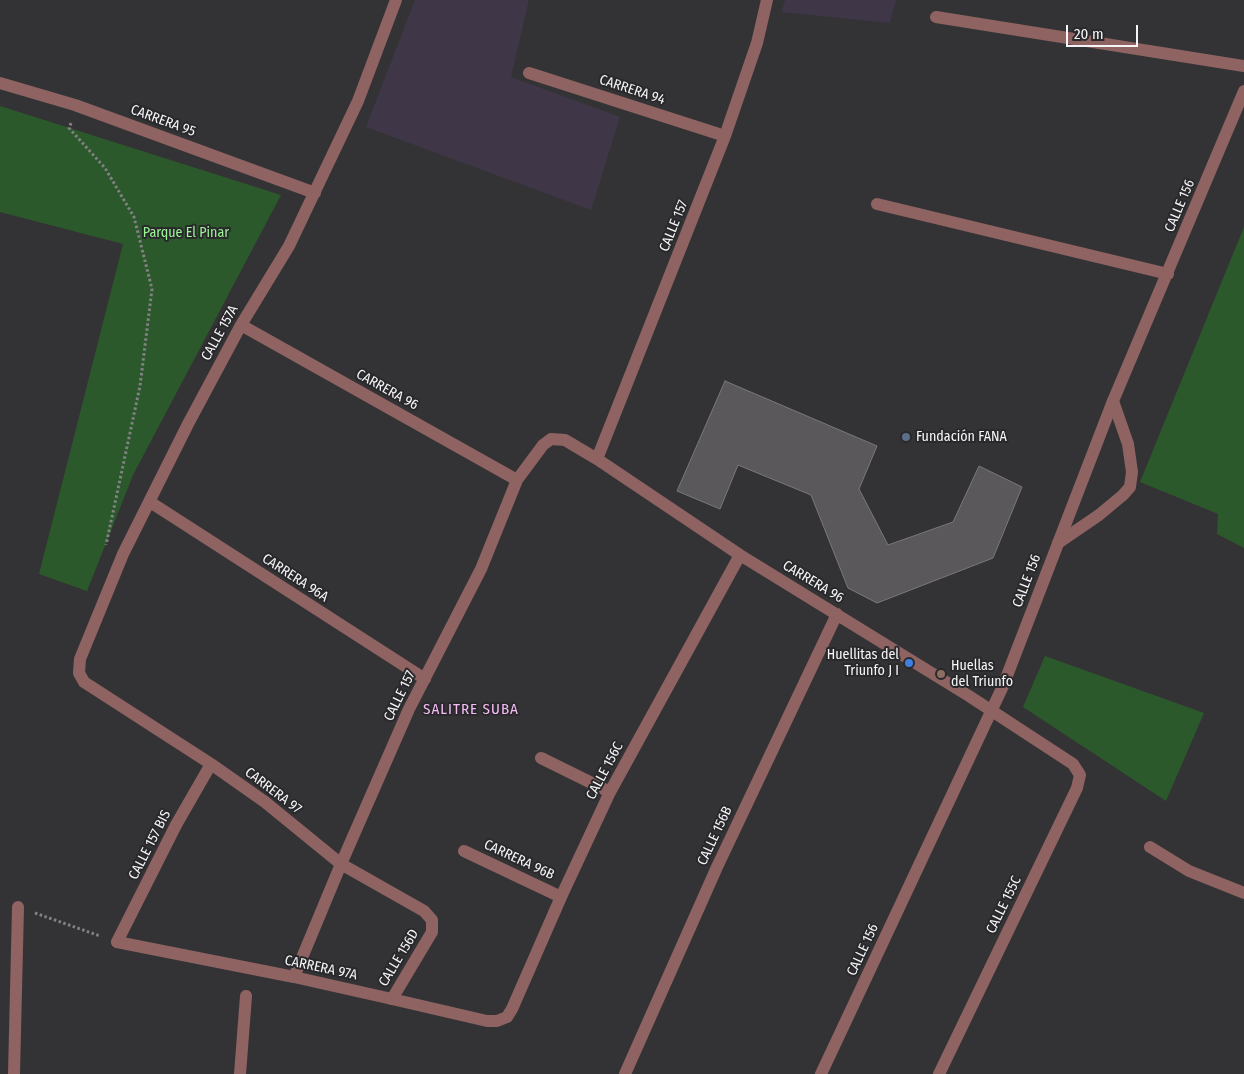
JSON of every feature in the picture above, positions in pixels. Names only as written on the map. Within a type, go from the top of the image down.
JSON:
[{"type":"street","name":"CALLE 157A","points":[[84,682],[79,673],[80,659],[123,554],[241,325],[289,246],[358,101],[396,0]]},
{"type":"street","name":"CALLE 157","points":[[598,459],[726,136],[758,42],[768,0]]},
{"type":"street","points":[[936,17],[1244,66]]},
{"type":"street","name":"CARRERA 94","points":[[528,73],[726,136]]},
{"type":"street","name":"CARRERA 95","points":[[0,83],[75,105],[314,193]]},
{"type":"street","name":"CALLE 156","points":[[820,1074],[992,711],[1113,400],[1244,91]]},
{"type":"street","points":[[877,204],[1168,274]]},
{"type":"street","name":"CARRERA 96","points":[[241,325],[518,480]]},
{"type":"street","points":[[1058,543],[1099,515],[1130,487],[1132,472],[1128,444],[1113,400]]},
{"type":"street","name":"CALLE 157","points":[[294,977],[405,718],[481,569],[518,480],[543,445],[551,439]]},
{"type":"street","name":"CARRERA 96","points":[[551,439],[565,440],[598,459],[740,555],[1060,754]]},
{"type":"street","name":"CARRERA 96A","points":[[150,502],[425,679]]},
{"type":"street","name":"CALLE 156C","points":[[512,1008],[610,792],[740,555]]},
{"type":"street","name":"CALLE 156B","points":[[625,1074],[717,868],[837,614]]},
{"type":"street","name":"CARRERA 97","points":[[84,682],[212,764],[265,802],[341,864],[424,911],[432,920],[432,932]]},
{"type":"street","name":"CALLE 155C","points":[[939,1074],[1077,788],[1080,775],[1073,764],[1060,754]]},
{"type":"street","points":[[541,758],[610,792]]},
{"type":"street","name":"CALLE 157 BIS","points":[[117,942],[176,825],[212,764]]},
{"type":"street","points":[[1150,847],[1189,871],[1244,893]]},
{"type":"street","name":"CARRERA 96B","points":[[464,851],[561,897]]},
{"type":"street","points":[[14,1074],[18,908]]},
{"type":"street","name":"CALLE 156D","points":[[392,999],[432,932]]},
{"type":"street","name":"CARRERA 97A","points":[[117,942],[294,977],[487,1020],[497,1021],[507,1018],[512,1008]]},
{"type":"street","points":[[240,1074],[246,996]]},
{"type":"path","points":[[75,105],[69,128],[105,168],[134,217],[152,289],[140,386],[105,544],[123,554]]},
{"type":"path","points":[[18,908],[117,942]]},
{"type":"shaded area","points":[[415,0],[529,0],[511,77],[620,117],[591,210],[366,127]]},
{"type":"shaded area","points":[[785,0],[896,0],[890,23],[782,12]]},
{"type":"green space","name":"Parque El Pinar","points":[[0,106],[281,195],[133,475],[87,591],[39,574],[123,244],[0,212]]},
{"type":"green space","points":[[1244,227],[1244,548],[1217,534],[1218,514],[1140,482]]},
{"type":"green space","points":[[1045,656],[1204,713],[1166,801],[1023,707]]},
{"type":"building","points":[[725,381],[877,446],[859,489],[888,545],[953,522],[979,466],[1022,487],[993,558],[877,603],[848,588],[811,495],[738,465],[720,509],[677,491]]},
{"type":"place","name":"Fundación FANA","points":[[906,437]]},
{"type":"place","name":"Huellitas del Triunfo J I","points":[[909,663]]},
{"type":"place","name":"Huellas del Triunfo","points":[[941,674]]},
{"type":"district","name":"SALITRE SUBA","points":[[471,710]]}]
